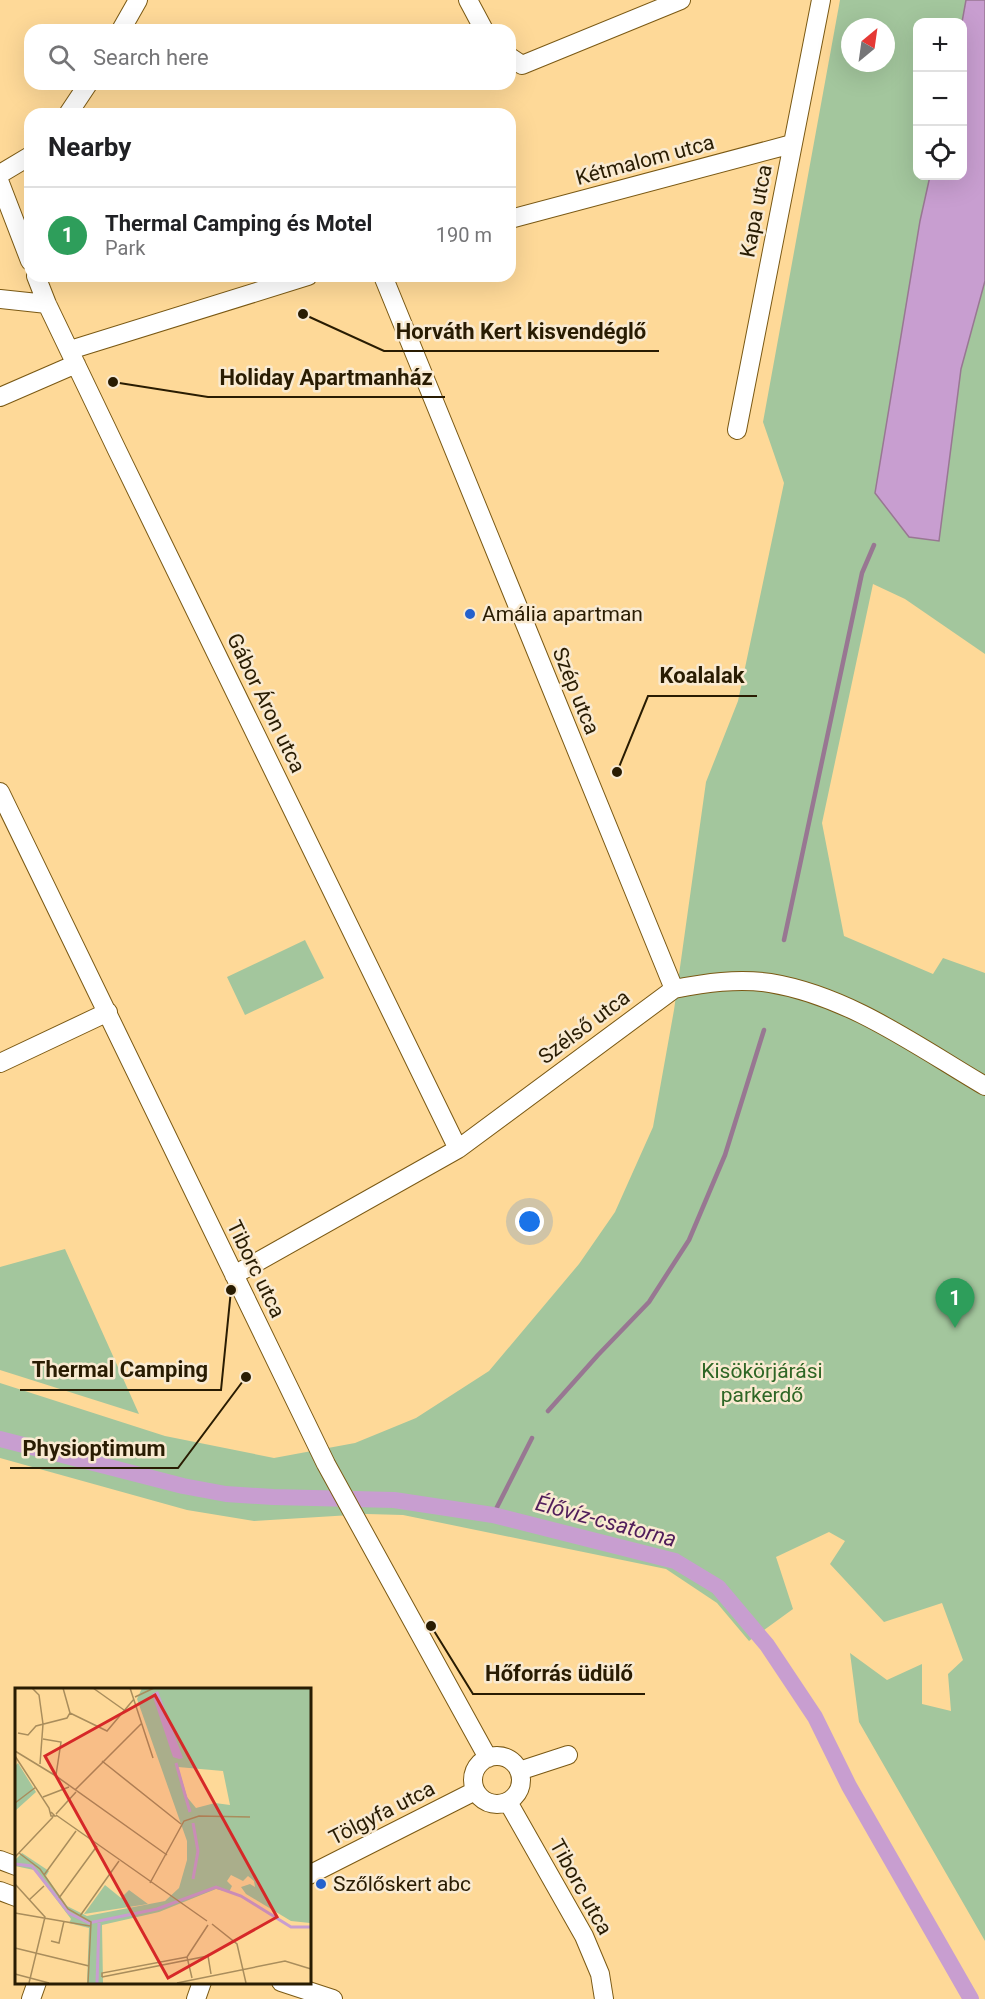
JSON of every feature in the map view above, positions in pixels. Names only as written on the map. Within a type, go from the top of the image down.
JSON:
[{"type":"street","points":[[124,24],[138,0]]},
{"type":"street","points":[[468,0],[481,24]]},
{"type":"street","points":[[516,61],[522,65],[681,0]]},
{"type":"street","name":"Kapa utca","points":[[737,430],[821,0]]},
{"type":"street","points":[[72,108],[84,90]]},
{"type":"street","name":"Kétmalom utca","points":[[516,217],[792,144]]},
{"type":"street","points":[[0,174],[24,160]]},
{"type":"street","points":[[0,183],[24,245]]},
{"type":"street","name":"Gábor Áron utca","points":[[38,282],[47,304],[458,1149]]},
{"type":"street","points":[[0,397],[73,357],[291,282]]},
{"type":"street","name":"Szép utca","points":[[385,282],[674,989]]},
{"type":"street","points":[[0,299],[47,304]]},
{"type":"street","name":"Tiborc utca","points":[[0,792],[6,820],[108,1012],[333,1477],[488,1758]]},
{"type":"street","name":"Szélső utca","points":[[234,1275],[458,1149],[674,989],[732,981],[768,983],[798,989],[830,999],[877,1022],[985,1086]]},
{"type":"street","points":[[0,1063],[108,1012]]},
{"type":"street","points":[[519,1771],[568,1755]]},
{"type":"street","points":[[502,1757],[511,1761],[519,1771],[521,1782],[517,1793],[508,1802],[497,1804],[488,1802],[475,1791],[474,1772],[480,1763],[488,1758],[502,1757]]},
{"type":"street","name":"Tölgyfa utca","points":[[310,1874],[475,1791]]},
{"type":"street","name":"Tiborc utca","points":[[508,1802],[584,1936],[600,1974],[604,1999]]},
{"type":"street","points":[[0,1860],[15,1866]]},
{"type":"street","points":[[0,1891],[15,1897]]},
{"type":"street","points":[[31,1999],[37,1984]]},
{"type":"street","points":[[196,1999],[201,1984]]},
{"type":"street","points":[[284,1984],[333,1999]]},
{"type":"green space","name":"Kisökörjárási parkerdő","points":[[840,0],[985,0],[985,654],[905,599],[873,584],[822,823],[844,936],[933,974],[943,958],[985,973],[985,1941],[859,1722],[850,1653],[887,1680],[922,1664],[922,1704],[951,1711],[948,1674],[963,1660],[942,1603],[884,1622],[830,1564],[845,1541],[829,1532],[776,1557],[793,1609],[749,1641],[717,1603],[666,1569],[403,1515],[367,1514],[254,1521],[187,1510],[0,1458],[0,1383],[165,1436],[274,1458],[355,1443],[416,1418],[489,1371],[579,1264],[615,1212],[653,1127],[674,1010],[706,782],[738,701],[784,483],[763,422]]},
{"type":"green space","points":[[305,940],[324,978],[245,1015],[227,977]]},
{"type":"green space","points":[[65,1249],[139,1414],[0,1370],[0,1267]]},
{"type":"shaded area","points":[[966,0],[985,0],[985,281],[961,369],[939,541],[909,537],[875,493],[920,221],[929,180],[967,180],[967,18],[963,18]]},
{"type":"waterway","points":[[784,940],[862,573],[874,545]]},
{"type":"waterway","points":[[548,1411],[649,1302],[689,1240],[725,1155],[764,1030]]},
{"type":"waterway","points":[[493,1515],[532,1438]]},
{"type":"waterway","name":"Élővíz-csatorna","points":[[0,1439],[183,1486],[226,1494],[394,1500],[493,1515],[675,1561],[718,1587],[767,1645],[815,1717],[849,1786],[971,1999]]},
{"type":"place","name":"Horváth Kert kisvendéglő","points":[[303,314]]},
{"type":"place","name":"Holiday Apartmanház","points":[[113,382]]},
{"type":"place","name":"Amália apartman","points":[[470,614]]},
{"type":"place","name":"Koalalak","points":[[617,772]]},
{"type":"place","name":"Thermal Camping","points":[[231,1290]]},
{"type":"place","name":"Thermal Camping és Motel","points":[[955,1328]]},
{"type":"place","name":"Physioptimum","points":[[246,1377]]},
{"type":"place","name":"Hőforrás üdülő","points":[[431,1626]]},
{"type":"place","name":"Szőlőskert abc","points":[[321,1884]]}]
